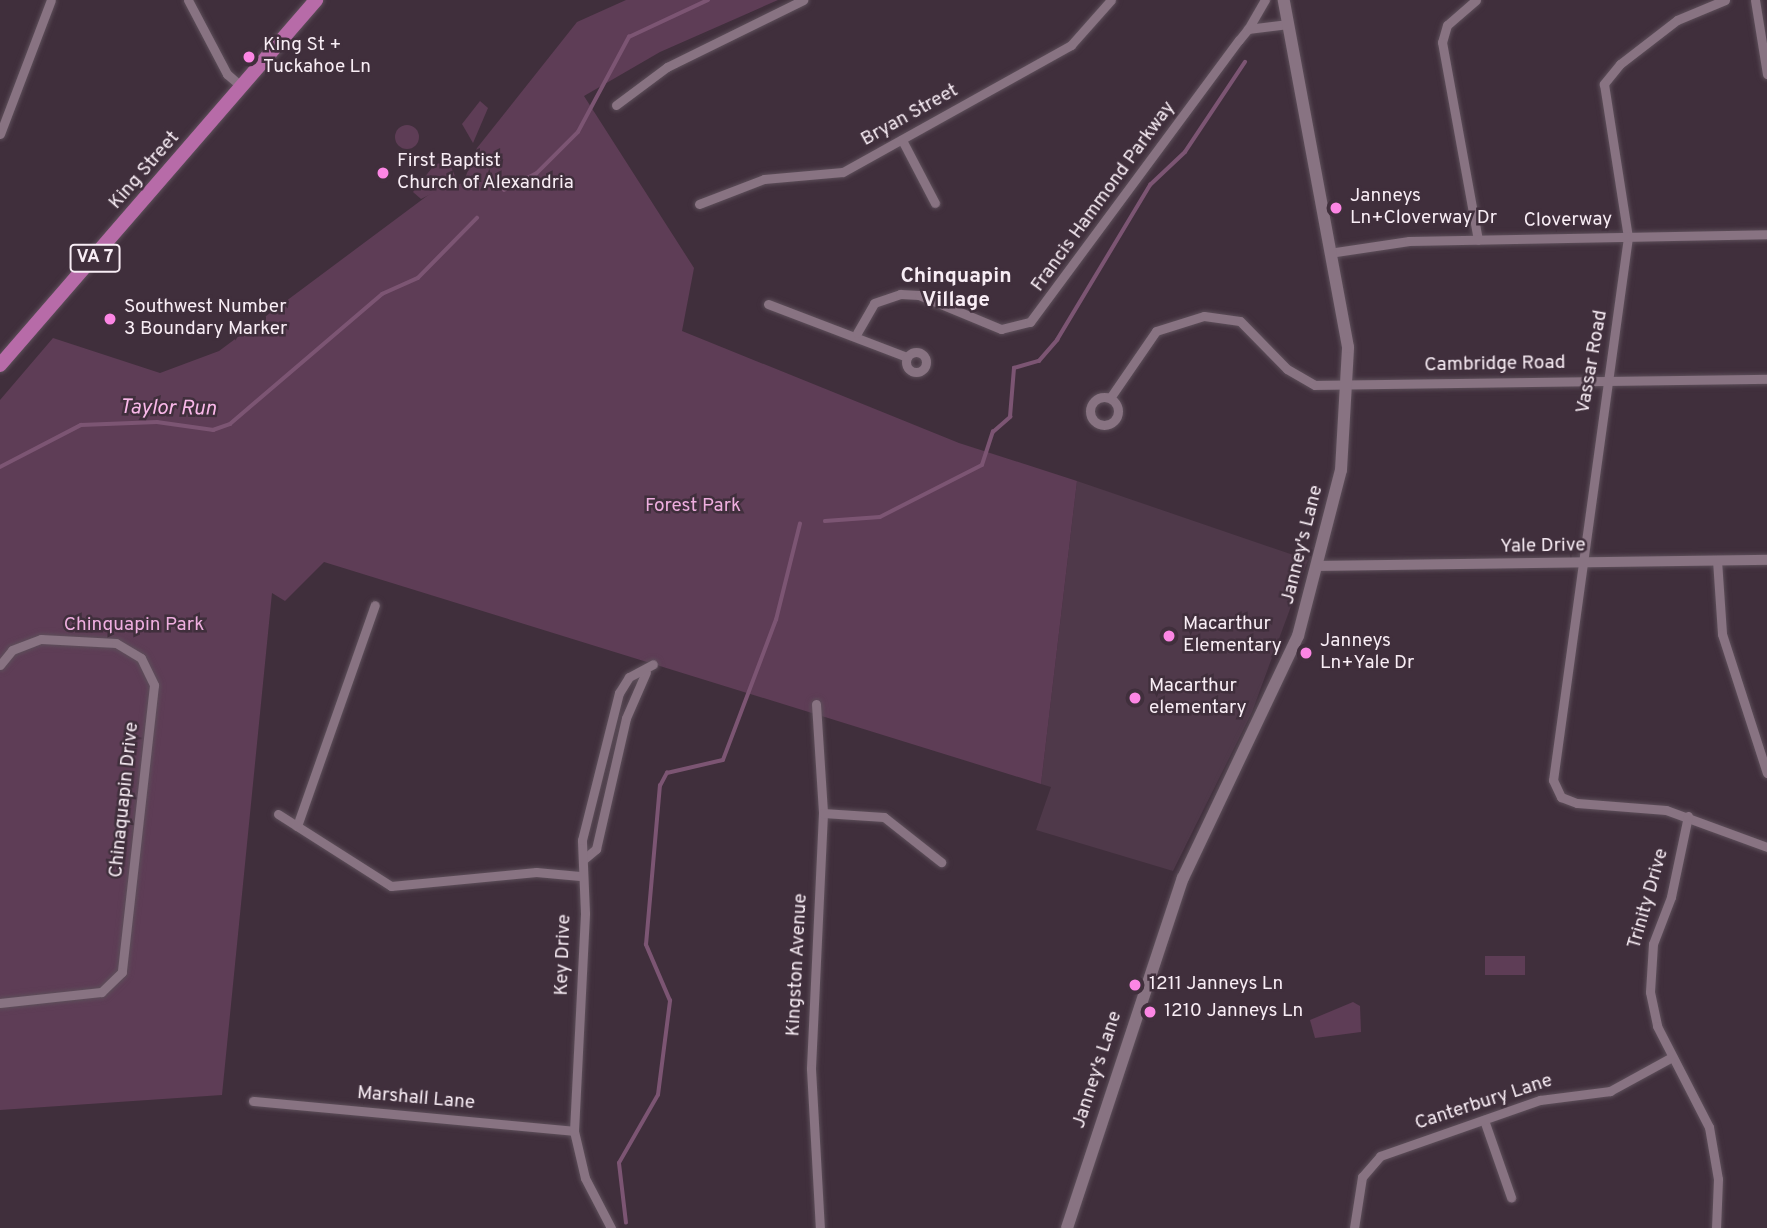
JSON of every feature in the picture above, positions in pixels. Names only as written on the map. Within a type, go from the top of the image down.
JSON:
[{"type":"main road","name":"King Street","points":[[0,365],[316,0]]},
{"type":"main road","name":"Janney's Lane","points":[[1067,1228],[1183,878],[1273,696],[1319,566],[1341,470],[1350,385],[1284,0]]},
{"type":"street","points":[[0,134],[51,0]]},
{"type":"street","points":[[188,0],[227,74],[242,87]]},
{"type":"street","points":[[616,106],[667,67],[803,0]]},
{"type":"street","name":"Bryan Street","points":[[699,204],[764,179],[843,172],[1071,45],[1111,0]]},
{"type":"street","name":"Francis Hammond Parkway","points":[[856,333],[874,303],[900,294],[919,295],[1000,329],[1030,322],[1248,29],[1265,0]]},
{"type":"street","points":[[1476,0],[1447,24],[1442,42],[1478,240]]},
{"type":"street","name":"Vassar Road","points":[[1688,816],[1577,803],[1559,794],[1554,761],[1628,237],[1604,84],[1620,64],[1677,20],[1725,0]]},
{"type":"street","points":[[1755,0],[1767,74]]},
{"type":"street","points":[[1248,29],[1286,24]]},
{"type":"street","points":[[902,140],[935,203]]},
{"type":"street","name":"Cloverway","points":[[1329,253],[1409,241],[1767,234]]},
{"type":"street","points":[[768,304],[856,333],[907,357]]},
{"type":"street","name":"Cambridge Road","points":[[1110,398],[1156,331],[1204,316],[1248,327],[1306,382],[1350,385],[1767,379]]},
{"type":"street","points":[[1717,560],[1722,634],[1767,773]]},
{"type":"street","name":"Yale Drive","points":[[1319,566],[1767,560]]},
{"type":"street","points":[[297,826],[375,605]]},
{"type":"street","name":"Chinaquapin Drive","points":[[0,665],[12,650],[41,639],[116,643],[141,658],[154,685],[122,972],[101,992],[0,1003]]},
{"type":"street","points":[[584,859],[596,849],[626,718],[646,672],[653,664]]},
{"type":"street","points":[[278,814],[391,886],[536,872],[580,876],[584,859],[585,820],[610,714],[629,677],[646,672]]},
{"type":"street","name":"Kingston Avenue","points":[[816,704],[824,813],[811,1035],[820,1228]]},
{"type":"street","points":[[824,813],[884,817],[941,862]]},
{"type":"street","points":[[1688,816],[1767,847]]},
{"type":"street","name":"Trinity Drive","points":[[1688,816],[1649,964],[1657,1026],[1709,1127],[1718,1179],[1716,1228]]},
{"type":"street","name":"Key Drive","points":[[580,876],[585,913],[575,1131],[585,1178],[611,1228]]},
{"type":"street","name":"Canterbury Lane","points":[[1353,1228],[1369,1163],[1555,1095],[1610,1091],[1672,1057]]},
{"type":"street","name":"Marshall Lane","points":[[253,1101],[575,1131]]},
{"type":"street","points":[[1484,1120],[1511,1197]]},
{"type":"shaded area","name":"Macarthur Elementary","points":[[1077,481],[1308,560],[1252,712],[1173,871],[1036,830],[1051,787],[1041,784]]},
{"type":"green space","points":[[626,0],[778,0],[660,52],[584,96],[694,268],[682,331],[959,443],[1077,481],[1041,784],[324,562],[285,601],[272,593],[222,1095],[0,1110],[0,400],[53,338],[160,373],[219,351],[435,190],[463,183],[477,148],[577,22]]},
{"type":"green space","points":[[480,101],[488,108],[473,143],[462,124]]},
{"type":"green space","points":[[407,125],[416,128],[419,137],[416,146],[407,149],[398,146],[395,137],[398,128]]},
{"type":"green space","points":[[449,162],[455,176],[451,184],[421,199],[413,192],[435,164]]},
{"type":"green space","points":[[1485,956],[1525,956],[1525,975],[1485,975]]},
{"type":"green space","points":[[1353,1002],[1360,1006],[1361,1032],[1315,1038],[1310,1020]]},
{"type":"waterway","name":"Taylor Run","points":[[504,190],[536,174],[578,132],[629,37],[708,0]]},
{"type":"waterway","points":[[825,521],[880,517],[982,465],[993,432],[1010,417],[1014,368],[1039,361],[1057,340],[1150,185],[1185,152],[1245,62]]},
{"type":"waterway","name":"Taylor Run","points":[[0,467],[81,425],[157,422],[213,430],[230,424],[382,294],[418,278],[477,218]]},
{"type":"waterway","points":[[626,1223],[619,1163],[658,1095],[670,1001],[646,945],[660,786],[667,773],[723,760],[776,620],[800,524]]},
{"type":"place","name":"King St + Tuckahoe Ln","points":[[249,57]]},
{"type":"place","name":"First Baptist Church of Alexandria","points":[[383,173]]},
{"type":"place","name":"Janneys Ln+Cloverway Dr","points":[[1336,208]]},
{"type":"place","name":"Southwest Number 3 Boundary Marker","points":[[110,319]]},
{"type":"place","name":"Macarthur Elementary","points":[[1169,636]]},
{"type":"place","name":"Janneys Ln+Yale Dr","points":[[1306,653]]},
{"type":"place","name":"Macarthur elementary","points":[[1135,698]]},
{"type":"place","name":"1211 Janneys Ln","points":[[1135,985]]},
{"type":"place","name":"1210 Janneys Ln","points":[[1150,1012]]},
{"type":"district","name":"Chinquapin Village","points":[[956,289]]},
{"type":"park label","name":"Forest Park","points":[[693,507]]},
{"type":"park label","name":"Chinquapin Park","points":[[134,626]]}]
